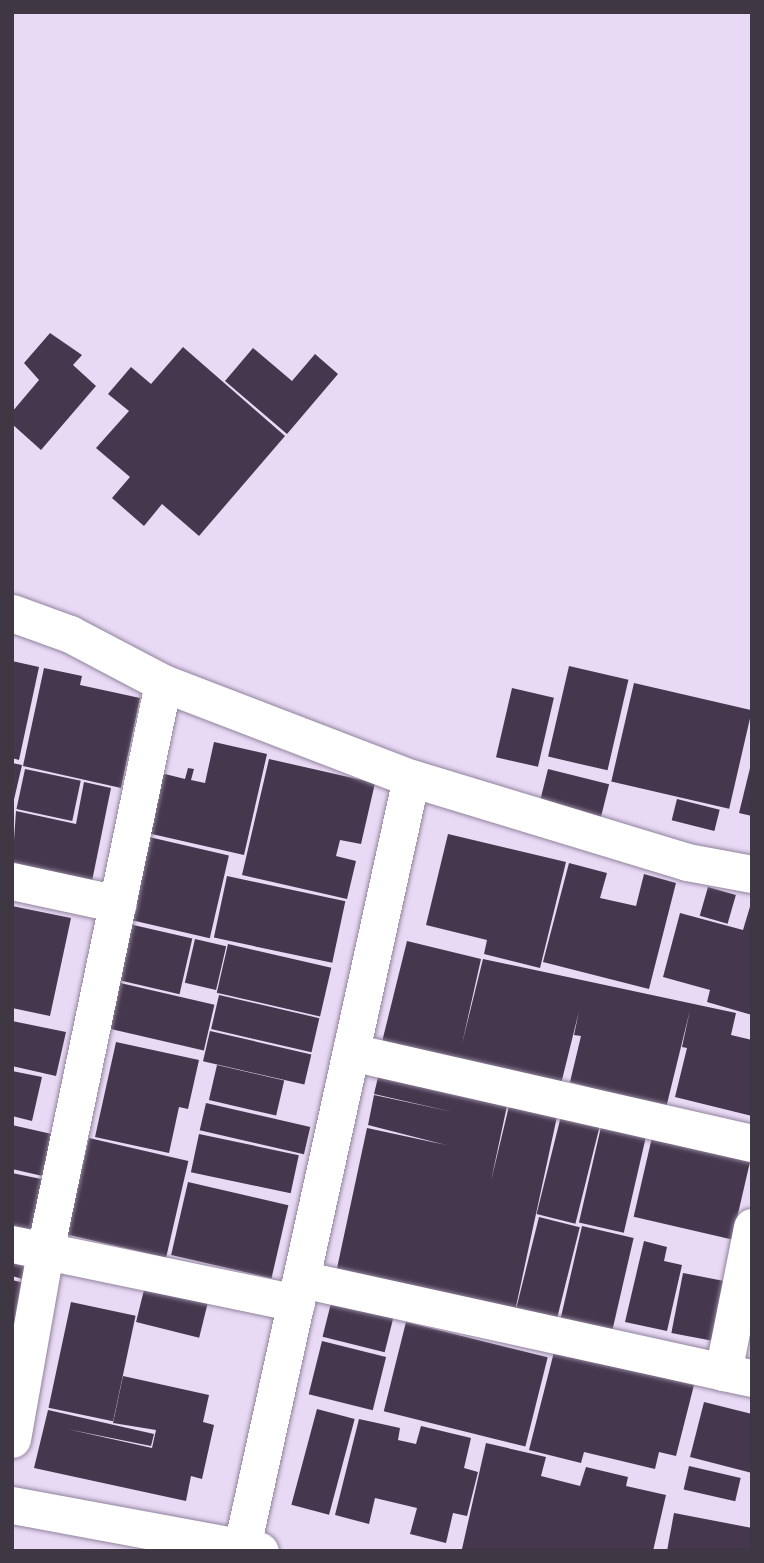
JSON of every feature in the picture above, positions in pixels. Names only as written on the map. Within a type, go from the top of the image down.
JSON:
[{"type":"street","points":[[12,612],[70,634],[163,683],[411,778],[687,862],[752,874]]},
{"type":"street","points":[[12,1439],[29,1247],[118,904],[163,683]]},
{"type":"street","points":[[12,1505],[248,1549],[298,1291],[411,778]]},
{"type":"street","points":[[12,881],[118,904]]},
{"type":"street","points":[[351,1052],[752,1143]]},
{"type":"street","points":[[29,1247],[298,1291],[737,1375],[752,1227]]},
{"type":"building","points":[[50,333],[82,355],[73,365],[96,386],[41,450],[12,424],[12,412],[39,380],[24,363]]},
{"type":"building","points":[[183,347],[285,436],[199,536],[162,504],[144,526],[112,498],[130,477],[96,448],[129,411],[108,394],[131,367],[151,384]]},
{"type":"building","points":[[253,348],[292,381],[315,354],[338,374],[287,434],[225,381]]},
{"type":"building","points":[[12,661],[39,667],[19,760],[12,758]]},
{"type":"building","points":[[569,666],[628,680],[608,770],[548,757]]},
{"type":"building","points":[[44,668],[82,676],[80,685],[140,698],[121,788],[23,766]]},
{"type":"building","points":[[634,683],[752,710],[729,809],[611,781]]},
{"type":"building","points":[[512,688],[554,698],[538,767],[496,757]]},
{"type":"building","points":[[214,742],[267,754],[244,855],[143,832],[157,772],[185,779],[188,768],[194,769],[191,780],[205,783]]},
{"type":"building","points":[[269,759],[375,783],[361,844],[340,840],[336,856],[356,861],[347,899],[242,875]]},
{"type":"building","points":[[12,763],[22,765],[13,804],[12,804]]},
{"type":"building","points":[[752,764],[752,816],[739,813]]},
{"type":"building","points":[[25,769],[81,781],[72,821],[16,809]]},
{"type":"building","points":[[548,769],[609,784],[599,824],[538,809]]},
{"type":"building","points":[[84,782],[111,788],[91,886],[12,869],[16,811],[76,824]]},
{"type":"building","points":[[677,799],[720,810],[714,831],[672,820]]},
{"type":"building","points":[[448,834],[566,862],[540,968],[484,954],[487,940],[426,925]]},
{"type":"building","points":[[149,837],[229,855],[210,938],[130,920]]},
{"type":"building","points":[[569,863],[607,873],[600,898],[636,906],[644,874],[676,883],[649,989],[543,962]]},
{"type":"building","points":[[227,876],[345,901],[332,963],[214,938]]},
{"type":"building","points":[[708,887],[736,895],[728,924],[700,916]]},
{"type":"building","points":[[752,900],[752,1015],[707,1002],[710,990],[663,977],[680,913],[743,930]]},
{"type":"building","points":[[12,906],[71,918],[50,1016],[12,1008]]},
{"type":"building","points":[[129,924],[192,939],[180,994],[116,980]]},
{"type":"building","points":[[195,939],[226,946],[216,990],[185,983]]},
{"type":"building","points":[[407,941],[481,959],[462,1044],[483,959],[736,1013],[731,1035],[752,1040],[752,1116],[675,1097],[687,1048],[682,1047],[690,1010],[666,1108],[570,1082],[581,1036],[574,1035],[579,1011],[561,1084],[381,1046]]},
{"type":"building","points":[[228,944],[331,968],[320,1017],[217,993]]},
{"type":"building","points":[[116,982],[214,1005],[204,1051],[105,1028]]},
{"type":"building","points":[[219,995],[319,1018],[311,1052],[211,1029]]},
{"type":"building","points":[[12,1021],[66,1032],[56,1076],[12,1066]]},
{"type":"building","points":[[210,1031],[311,1054],[304,1085],[203,1061]]},
{"type":"building","points":[[116,1042],[199,1060],[188,1109],[179,1107],[169,1153],[95,1137]]},
{"type":"building","points":[[217,1065],[284,1081],[276,1116],[209,1100]]},
{"type":"building","points":[[12,1071],[42,1077],[32,1121],[12,1116]]},
{"type":"building","points":[[379,1073],[508,1101],[491,1181],[510,1102],[558,1112],[515,1311],[336,1273],[367,1128],[446,1145],[368,1125],[374,1095],[453,1112],[374,1094]]},
{"type":"building","points":[[206,1103],[310,1127],[304,1154],[200,1130]]},
{"type":"building","points":[[561,1116],[600,1126],[575,1224],[537,1214]]},
{"type":"building","points":[[12,1125],[56,1135],[47,1177],[12,1169]]},
{"type":"building","points":[[601,1127],[646,1137],[624,1233],[579,1222]]},
{"type":"building","points":[[653,1133],[751,1156],[732,1240],[634,1217]]},
{"type":"building","points":[[199,1134],[299,1155],[291,1193],[191,1172]]},
{"type":"building","points":[[89,1138],[188,1161],[166,1257],[67,1234]]},
{"type":"building","points":[[12,1173],[46,1180],[34,1235],[12,1230]]},
{"type":"building","points":[[188,1182],[288,1205],[271,1278],[171,1255]]},
{"type":"building","points":[[539,1217],[580,1227],[556,1323],[515,1313]]},
{"type":"building","points":[[582,1226],[634,1238],[611,1334],[560,1322]]},
{"type":"building","points":[[644,1241],[667,1247],[664,1261],[682,1265],[667,1331],[625,1322]]},
{"type":"building","points":[[12,1252],[35,1258],[30,1281],[12,1276]]},
{"type":"building","points":[[683,1273],[729,1282],[717,1342],[671,1333]]},
{"type":"building","points":[[12,1280],[28,1284],[12,1347]]},
{"type":"building","points":[[145,1286],[208,1302],[199,1338],[136,1322]]},
{"type":"building","points":[[332,1299],[394,1314],[385,1352],[323,1337]]},
{"type":"building","points":[[71,1302],[136,1316],[113,1421],[49,1408]]},
{"type":"building","points":[[406,1322],[548,1357],[525,1447],[384,1411]]},
{"type":"building","points":[[322,1341],[386,1357],[373,1410],[309,1394]]},
{"type":"building","points":[[554,1352],[694,1385],[676,1456],[659,1452],[655,1469],[584,1452],[581,1463],[529,1450]]},
{"type":"building","points":[[123,1376],[209,1395],[203,1422],[214,1425],[202,1479],[191,1476],[186,1501],[34,1468],[48,1410],[154,1434],[151,1446],[67,1429],[152,1448],[156,1430],[113,1423]]},
{"type":"building","points":[[704,1402],[752,1414],[752,1473],[690,1457]]},
{"type":"building","points":[[317,1409],[355,1419],[329,1515],[291,1505]]},
{"type":"building","points":[[359,1419],[400,1428],[398,1440],[416,1444],[421,1426],[471,1438],[464,1468],[478,1472],[467,1516],[453,1513],[446,1543],[410,1534],[417,1508],[375,1498],[369,1524],[335,1515]]},
{"type":"building","points":[[486,1443],[546,1457],[541,1476],[580,1486],[586,1467],[628,1477],[626,1486],[666,1495],[653,1551],[462,1549]]},
{"type":"building","points":[[689,1466],[741,1478],[735,1501],[684,1489]]},
{"type":"building","points":[[674,1513],[752,1528],[752,1551],[667,1551]]}]
